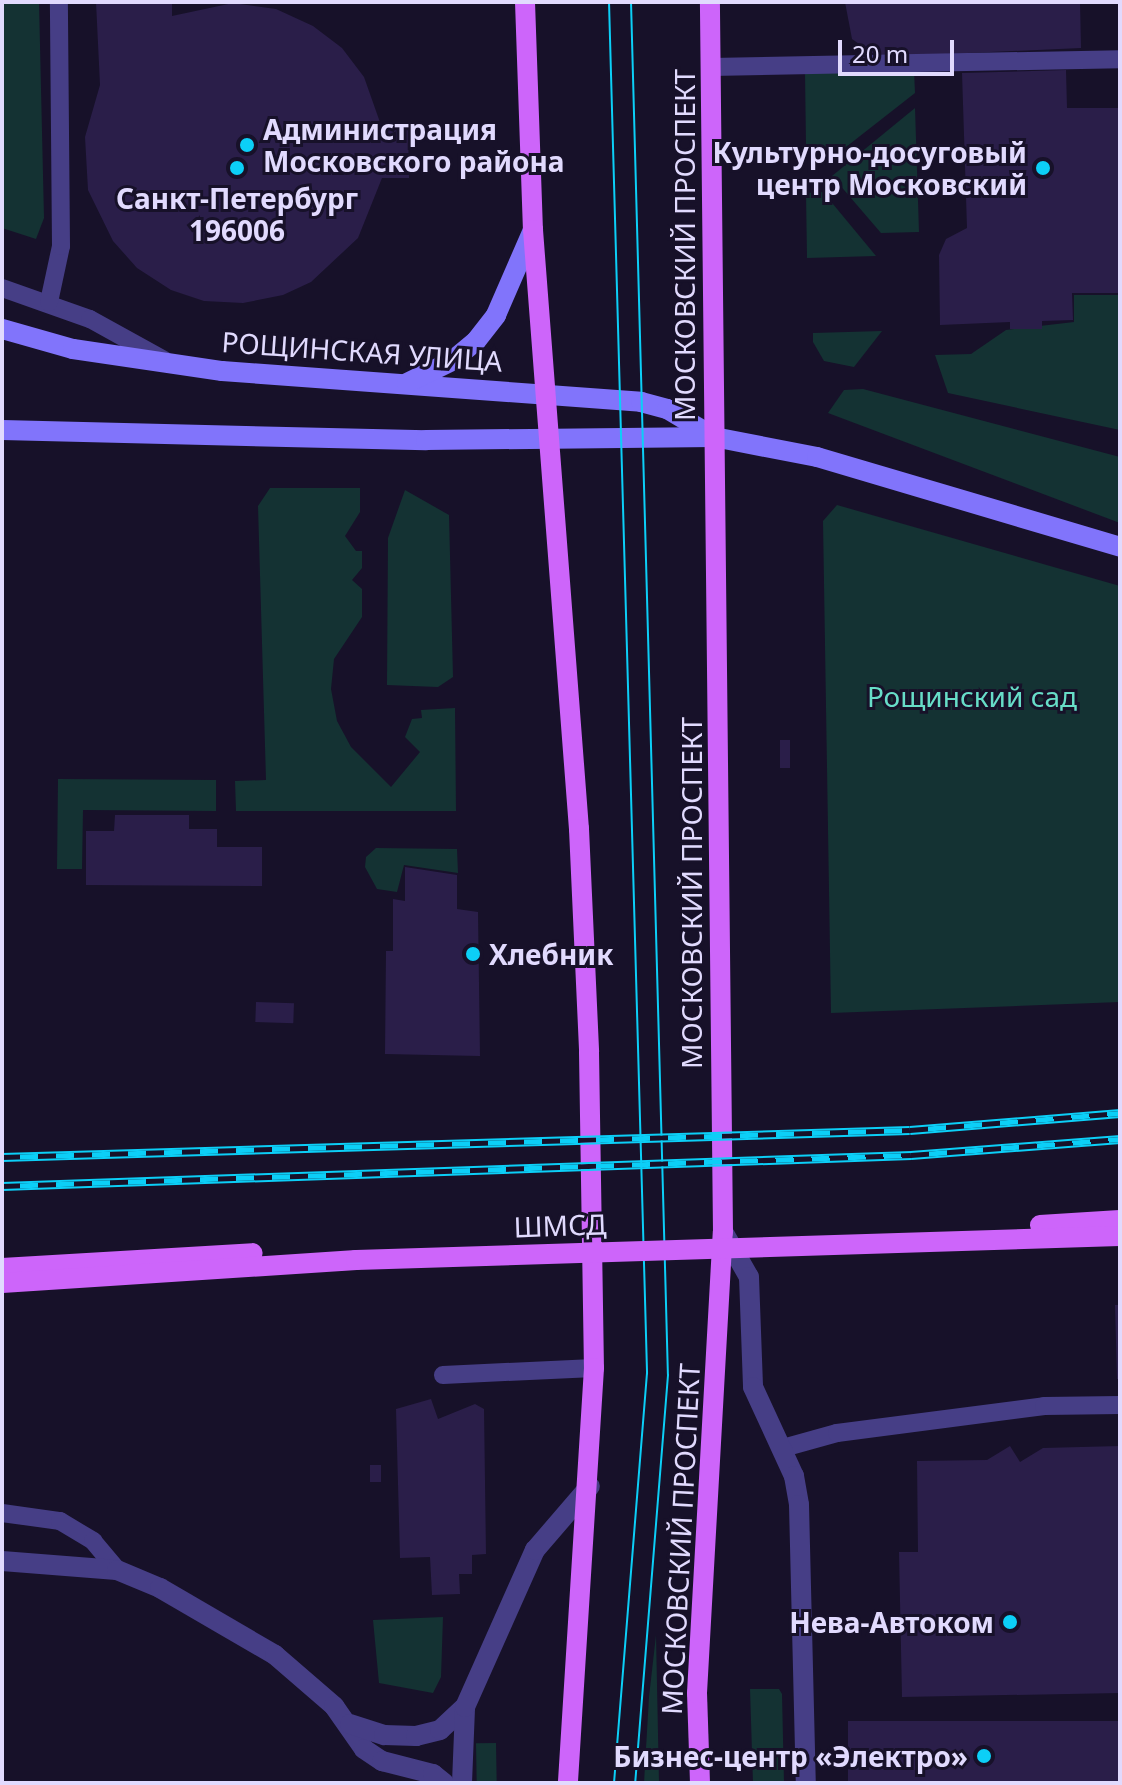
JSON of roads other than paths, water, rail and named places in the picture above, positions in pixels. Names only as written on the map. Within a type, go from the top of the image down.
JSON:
[{"type":"main road","points":[[525,2],[533,230],[579,829],[594,1368],[590,1486],[568,1783]]},
{"type":"main road","name":"МОСКОВСКИЙ ПРОСПЕКТ","points":[[700,1783],[697,1693],[723,1232],[710,2]]},
{"type":"main road","name":"ШМСД","points":[[2,1268],[360,1246],[1120,1220]]},
{"type":"main road","name":"ШМСД","points":[[2,1283],[356,1260],[1120,1236]]},
{"type":"street","points":[[403,385],[452,361],[476,341],[496,315],[533,230]]},
{"type":"street","name":"РОЩИНСКАЯ УЛИЦА","points":[[2,329],[73,349],[167,362],[403,385],[545,391],[641,402],[667,409],[714,437]]},
{"type":"street","name":"РОЩИНСКАЯ УЛИЦА","points":[[2,430],[550,439],[714,437],[817,457],[1120,547]]},
{"type":"street","points":[[723,1232],[749,1277],[753,1387],[783,1448],[799,1505],[806,1783]]},
{"type":"street","points":[[462,1783],[465,1707],[535,1550],[590,1486]]},
{"type":"street","points":[[2,1561],[117,1570],[188,1603],[275,1655],[350,1724],[364,1749],[382,1761],[433,1774],[444,1783]]},
{"type":"street","points":[[350,1724],[384,1735],[416,1736],[440,1730],[465,1707]]},
{"type":"lane","points":[[49,302],[61,246],[59,2]]},
{"type":"lane","points":[[711,67],[1120,59]]},
{"type":"lane","points":[[2,288],[49,302],[167,362]]},
{"type":"lane","points":[[443,1375],[594,1368]]},
{"type":"lane","points":[[783,1448],[837,1433],[1014,1409],[1120,1405]]},
{"type":"lane","points":[[2,1513],[60,1521],[93,1541],[117,1570]]},
{"type":"tram line","points":[[609,2],[647,1373],[614,1783]]},
{"type":"tram line","points":[[631,2],[668,1375],[635,1783]]},
{"type":"railway","points":[[2,1157],[910,1130],[1120,1113]]},
{"type":"railway","points":[[2,1186],[911,1155],[1120,1139]]},
{"type":"place","name":"Администрация Московского района","points":[[247,145]]},
{"type":"place","name":"Санкт-Петербург 196006","points":[[237,168]]},
{"type":"place","name":"Культурно-досуговый центр Московский","points":[[1043,168]]},
{"type":"place","name":"Хлебник","points":[[473,954]]},
{"type":"place","name":"Нева-Автоком","points":[[1010,1622]]},
{"type":"place","name":"Бизнес-центр «Электро»","points":[[984,1756]]},
{"type":"park label","name":"Рощинский сад","points":[[972,696]]}]
